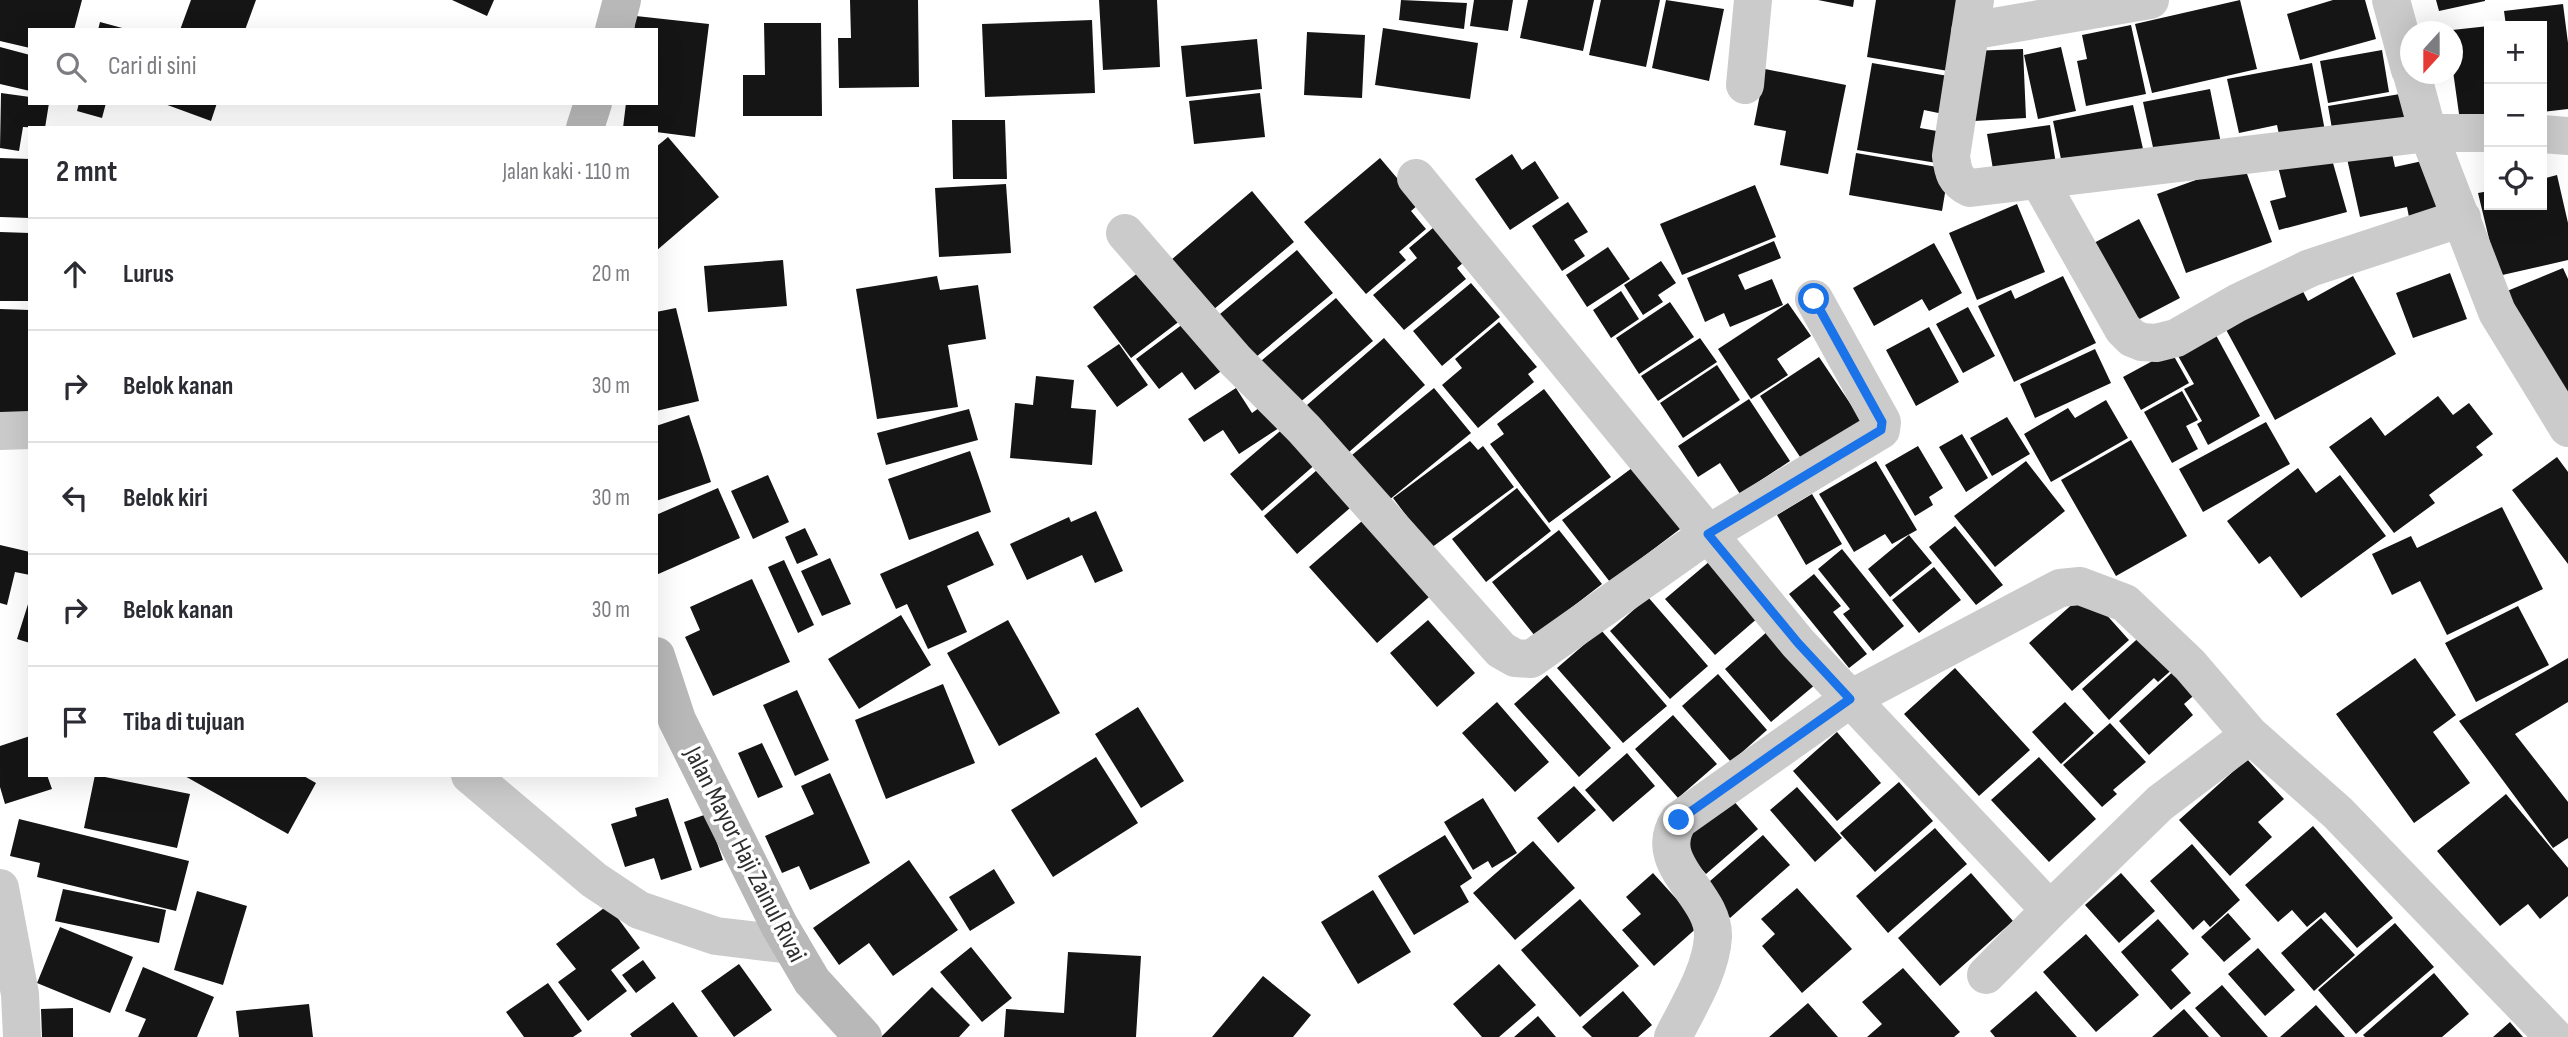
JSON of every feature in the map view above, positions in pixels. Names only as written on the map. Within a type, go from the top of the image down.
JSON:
[{"type":"street","points":[[615,28],[622,0]]},
{"type":"street","points":[[1745,85],[1753,0]]},
{"type":"street","points":[[2150,0],[1973,16],[1951,156],[1953,173],[1961,184],[1970,188],[2040,182],[2428,133],[2484,133]]},
{"type":"street","points":[[2391,0],[2400,32]]},
{"type":"street","points":[[2414,84],[2428,133],[2497,312],[2568,428]]},
{"type":"street","points":[[586,126],[592,105]]},
{"type":"street","points":[[2547,135],[2568,136]]},
{"type":"street","points":[[1416,177],[1798,643],[2050,910]]},
{"type":"street","points":[[2040,182],[2123,329],[2132,338],[2142,342],[2156,343],[2176,338],[2238,303],[2310,268],[2462,218]]},
{"type":"street","points":[[1125,233],[1235,360],[1304,429],[1501,650],[1515,658],[1531,659],[1708,534],[1881,430],[1882,422],[1814,299]]},
{"type":"street","points":[[0,431],[28,430]]},
{"type":"street","points":[[1673,1037],[1693,998],[1713,937],[1710,914],[1672,857],[1674,828],[1679,820],[1850,699],[2060,588],[2080,586],[2125,603],[2190,666],[2250,735],[2338,813],[2554,1037]]},
{"type":"street","name":"Jalan Mayor Haji Zainul Rivai","points":[[658,662],[677,720],[791,945],[812,981],[863,1037]]},
{"type":"street","points":[[1986,975],[2160,803],[2250,735]]},
{"type":"street","points":[[472,777],[594,880],[639,910],[716,936],[791,945]]},
{"type":"street","points":[[0,888],[20,994],[22,1037]]},
{"type":"building","points":[[0,0],[82,0],[75,28],[28,28],[28,48],[0,41]]},
{"type":"building","points":[[191,0],[256,0],[246,28],[181,28]]},
{"type":"building","points":[[452,0],[494,0],[487,16]]},
{"type":"building","points":[[850,0],[918,0],[919,87],[839,88],[838,38],[851,38]]},
{"type":"building","points":[[1099,0],[1157,0],[1160,67],[1103,70]]},
{"type":"building","points":[[1401,0],[1467,3],[1464,29],[1399,20]]},
{"type":"building","points":[[1474,0],[1513,0],[1508,31],[1470,26]]},
{"type":"building","points":[[1528,0],[1594,0],[1583,51],[1520,38]]},
{"type":"building","points":[[1601,0],[1660,0],[1646,67],[1589,55]]},
{"type":"building","points":[[1666,0],[1724,9],[1709,81],[1652,68]]},
{"type":"building","points":[[1818,0],[1854,0],[1853,7]]},
{"type":"building","points":[[1876,0],[1966,0],[1954,72],[1867,57]]},
{"type":"building","points":[[2240,0],[2257,69],[2152,93],[2135,24]]},
{"type":"building","points":[[2333,0],[2365,0],[2376,39],[2300,60],[2287,14]]},
{"type":"building","points":[[2436,0],[2485,0],[2485,1],[2439,11]]},
{"type":"building","points":[[2563,4],[2568,43],[2568,109],[2547,111],[2547,21],[2505,21],[2504,11]]},
{"type":"building","points":[[636,16],[709,24],[695,137],[658,132],[658,126],[623,126],[626,105],[658,105],[658,28],[634,28]]},
{"type":"building","points":[[1092,20],[1095,93],[985,97],[982,24]]},
{"type":"building","points":[[100,22],[122,28],[98,28]]},
{"type":"building","points":[[764,23],[821,23],[822,116],[743,116],[743,75],[765,75]]},
{"type":"building","points":[[2131,25],[2146,94],[2086,106],[2077,61],[2087,59],[2082,35]]},
{"type":"building","points":[[2484,27],[2484,118],[2460,121],[2455,84],[2463,84],[2463,29]]},
{"type":"building","points":[[1383,28],[1478,43],[1470,99],[1375,85]]},
{"type":"building","points":[[1307,32],[1365,35],[1362,98],[1304,95]]},
{"type":"building","points":[[1257,39],[1262,89],[1186,97],[1181,46]]},
{"type":"building","points":[[0,47],[28,54],[28,91],[0,84]]},
{"type":"building","points":[[2061,47],[2076,111],[2038,119],[2024,55]]},
{"type":"building","points":[[2023,49],[2026,118],[1974,121],[1970,51]]},
{"type":"building","points":[[2382,50],[2389,92],[2328,103],[2320,61]]},
{"type":"building","points":[[1872,63],[1954,77],[1948,115],[1924,110],[1920,128],[1948,133],[1943,164],[1857,150]]},
{"type":"building","points":[[2312,63],[2326,136],[2281,144],[2277,125],[2239,133],[2227,79]]},
{"type":"building","points":[[1765,69],[1846,85],[1828,174],[1780,165],[1786,131],[1754,125]]},
{"type":"building","points":[[2210,89],[2222,148],[2156,161],[2143,102]]},
{"type":"building","points":[[1,93],[28,97],[28,105],[49,105],[45,126],[23,127],[19,151],[0,148]]},
{"type":"building","points":[[1260,93],[1265,137],[1194,144],[1189,101]]},
{"type":"building","points":[[2400,94],[2407,128],[2334,140],[2328,106]]},
{"type":"building","points":[[78,105],[105,105],[102,118],[77,111]]},
{"type":"building","points":[[167,105],[216,105],[211,121]]},
{"type":"building","points":[[2133,105],[2146,162],[2065,178],[2053,121]]},
{"type":"building","points":[[952,120],[1005,120],[1007,179],[953,179]]},
{"type":"building","points":[[2050,125],[2057,171],[1995,181],[1987,134]]},
{"type":"building","points":[[668,137],[719,197],[658,249],[658,145]]},
{"type":"building","points":[[2390,145],[2395,167],[2427,160],[2439,211],[2409,217],[2407,207],[2360,217],[2346,154]]},
{"type":"building","points":[[2329,149],[2347,212],[2279,230],[2270,201],[2286,197],[2277,163]]},
{"type":"building","points":[[1856,153],[1949,169],[1942,211],[1849,195]]},
{"type":"building","points":[[1512,154],[1522,170],[1535,161],[1559,198],[1510,230],[1475,179]]},
{"type":"building","points":[[0,158],[28,159],[28,218],[0,217]]},
{"type":"building","points":[[1380,158],[1419,204],[1411,211],[1426,229],[1399,252],[1406,260],[1366,294],[1304,222]]},
{"type":"building","points":[[2243,163],[2272,242],[2186,273],[2157,194]]},
{"type":"building","points":[[2557,175],[2568,223],[2568,260],[2498,276],[2478,193],[2484,192],[2484,210],[2547,210],[2547,178]]},
{"type":"building","points":[[1006,184],[1011,253],[939,257],[935,188]]},
{"type":"building","points":[[1755,185],[1776,237],[1682,275],[1660,224]]},
{"type":"building","points":[[1252,191],[1294,242],[1207,315],[1164,266]]},
{"type":"building","points":[[1568,202],[1588,232],[1574,240],[1585,256],[1562,271],[1532,226]]},
{"type":"building","points":[[2017,204],[2045,272],[1977,300],[1949,233]]},
{"type":"building","points":[[2139,219],[2180,298],[2132,323],[2092,244]]},
{"type":"building","points":[[1440,222],[1470,257],[1457,268],[1466,279],[1404,330],[1373,295],[1417,258],[1409,248]]},
{"type":"building","points":[[0,232],[28,233],[28,301],[0,301]]},
{"type":"building","points":[[1774,241],[1781,258],[1738,275],[1745,290],[1772,279],[1783,305],[1730,327],[1724,313],[1705,322],[1687,278]]},
{"type":"building","points":[[1934,243],[1962,293],[1929,311],[1922,299],[1874,326],[1853,288]]},
{"type":"building","points":[[1608,247],[1630,279],[1587,307],[1566,275]]},
{"type":"building","points":[[1297,250],[1333,293],[1250,362],[1214,319]]},
{"type":"building","points":[[783,260],[787,306],[708,312],[704,266]]},
{"type":"building","points":[[1661,261],[1676,283],[1658,295],[1663,302],[1643,315],[1624,285]]},
{"type":"building","points":[[1147,266],[1185,317],[1131,358],[1093,307]]},
{"type":"building","points":[[2563,268],[2568,279],[2568,407],[2507,291]]},
{"type":"building","points":[[2450,273],[2467,319],[2413,338],[2396,293]]},
{"type":"building","points":[[937,276],[940,290],[978,285],[986,339],[948,345],[958,407],[877,419],[856,289]]},
{"type":"building","points":[[2063,276],[2096,343],[2014,382],[1978,306],[2011,290],[2015,299]]},
{"type":"building","points":[[2353,276],[2396,354],[2275,420],[2223,324],[2298,282],[2308,301]]},
{"type":"building","points":[[1471,283],[1500,317],[1442,366],[1413,331]]},
{"type":"building","points":[[1621,291],[1639,319],[1611,338],[1593,310]]},
{"type":"building","points":[[1336,298],[1373,341],[1292,409],[1255,366]]},
{"type":"building","points":[[1670,302],[1694,337],[1639,374],[1616,338]]},
{"type":"building","points":[[1788,303],[1811,336],[1777,359],[1788,375],[1751,399],[1718,349]]},
{"type":"building","points":[[1968,307],[1995,356],[1963,373],[1936,324]]},
{"type":"building","points":[[676,308],[699,401],[658,411],[658,312]]},
{"type":"building","points":[[0,309],[28,310],[28,420],[0,419]]},
{"type":"building","points":[[1195,315],[1231,364],[1195,390],[1182,372],[1159,389],[1136,359]]},
{"type":"building","points":[[1499,322],[1537,367],[1528,374],[1534,382],[1478,428],[1442,385],[1462,368],[1455,359]]},
{"type":"building","points":[[2211,326],[2260,416],[2208,445],[2197,424],[2202,421],[2184,389],[2194,384],[2173,347]]},
{"type":"building","points":[[1929,327],[1959,382],[1916,406],[1886,350]]},
{"type":"building","points":[[1384,338],[1425,385],[1349,452],[1307,405]]},
{"type":"building","points":[[1700,338],[1717,362],[1658,401],[1641,376]]},
{"type":"building","points":[[1119,344],[1148,385],[1117,407],[1087,366]]},
{"type":"building","points":[[2095,349],[2111,383],[2035,418],[2020,384]]},
{"type":"building","points":[[2171,351],[2189,383],[2141,410],[2123,377]]},
{"type":"building","points":[[1819,357],[1866,427],[1806,466],[1760,396]]},
{"type":"building","points":[[1717,365],[1740,400],[1683,438],[1660,403]]},
{"type":"building","points":[[1036,376],[1074,380],[1071,408],[1096,410],[1092,465],[1010,458],[1015,403],[1033,405]]},
{"type":"building","points":[[1236,388],[1252,413],[1263,405],[1279,428],[1239,454],[1223,430],[1204,442],[1188,419]]},
{"type":"building","points":[[1434,388],[1471,433],[1389,500],[1352,455]]},
{"type":"building","points":[[1544,389],[1611,477],[1549,523],[1490,444],[1504,434],[1497,424]]},
{"type":"building","points":[[2182,391],[2198,420],[2186,426],[2198,449],[2172,463],[2144,412]]},
{"type":"building","points":[[2438,396],[2453,415],[2469,403],[2493,434],[2476,447],[2483,455],[2429,495],[2435,503],[2394,533],[2329,447],[2371,417],[2385,436]]},
{"type":"building","points":[[1749,399],[1790,461],[1740,494],[1720,463],[1698,477],[1678,446]]},
{"type":"building","points":[[2106,400],[2128,438],[2051,482],[2024,434],[2068,408],[2075,418]]},
{"type":"building","points":[[969,409],[978,440],[886,465],[877,433]]},
{"type":"building","points":[[689,415],[711,482],[658,500],[658,425]]},
{"type":"building","points":[[2007,417],[2030,454],[1992,476],[1970,438]]},
{"type":"building","points":[[2266,422],[2290,464],[2203,512],[2179,469]]},
{"type":"building","points":[[1286,426],[1318,462],[1262,511],[1230,474]]},
{"type":"building","points":[[1962,434],[1988,478],[1966,492],[1939,447]]},
{"type":"building","points":[[2131,440],[2187,536],[2116,576],[2061,480]]},
{"type":"building","points":[[1470,441],[1478,450],[1483,446],[1514,487],[1431,548],[1393,498]]},
{"type":"building","points":[[1918,446],[1943,488],[1929,497],[1933,505],[1915,516],[1885,465]]},
{"type":"building","points":[[970,451],[991,512],[909,540],[888,479]]},
{"type":"building","points":[[2557,457],[2568,472],[2568,564],[2512,490]]},
{"type":"building","points":[[1876,461],[1917,530],[1892,544],[1885,534],[1854,552],[1819,494]]},
{"type":"building","points":[[2026,461],[2065,511],[1995,567],[1954,516]]},
{"type":"building","points":[[1636,465],[1684,526],[1610,582],[1562,520]]},
{"type":"building","points":[[2298,468],[2316,493],[2340,475],[2386,536],[2301,598],[2270,556],[2259,564],[2227,521]]},
{"type":"building","points":[[1317,470],[1350,508],[1297,554],[1264,516]]},
{"type":"building","points":[[768,475],[789,522],[753,539],[731,491]]},
{"type":"building","points":[[718,488],[740,538],[658,574],[658,514]]},
{"type":"building","points":[[1517,488],[1551,531],[1486,582],[1452,539]]},
{"type":"building","points":[[1812,494],[1842,544],[1806,565],[1777,515]]},
{"type":"building","points":[[2502,507],[2543,589],[2447,635],[2420,581],[2392,595],[2372,554],[2411,536],[2417,548]]},
{"type":"building","points":[[1096,511],[1123,571],[1095,583],[1082,555],[1027,580],[1010,544],[1069,517],[1071,522]]},
{"type":"building","points":[[1362,521],[1429,597],[1377,643],[1309,567]]},
{"type":"building","points":[[1955,526],[2003,585],[1976,605],[1929,547]]},
{"type":"building","points":[[805,528],[818,555],[797,564],[785,537]]},
{"type":"building","points":[[1559,530],[1602,584],[1535,636],[1492,582]]},
{"type":"building","points":[[978,531],[994,565],[947,586],[967,632],[928,649],[907,604],[896,609],[880,574]]},
{"type":"building","points":[[1909,535],[1932,563],[1890,597],[1868,569]]},
{"type":"building","points":[[0,545],[28,552],[28,575],[15,572],[7,605],[0,603]]},
{"type":"building","points":[[1842,549],[1904,626],[1873,651],[1843,614],[1850,609],[1818,569]]},
{"type":"building","points":[[830,558],[851,604],[822,616],[801,571]]},
{"type":"building","points":[[784,560],[814,625],[798,633],[768,567]]},
{"type":"building","points":[[1710,561],[1759,617],[1715,655],[1665,599]]},
{"type":"building","points":[[1934,567],[1961,600],[1919,633],[1892,600]]},
{"type":"building","points":[[1814,574],[1841,606],[1833,612],[1867,654],[1849,668],[1789,594]]},
{"type":"building","points":[[752,579],[790,662],[713,696],[685,637],[700,630],[690,607]]},
{"type":"building","points":[[2086,592],[2129,640],[2072,691],[2029,643]]},
{"type":"building","points":[[1648,597],[1708,666],[1670,699],[1610,631]]},
{"type":"building","points":[[28,604],[28,642],[17,639]]},
{"type":"building","points":[[2518,606],[2549,665],[2476,702],[2445,643]]},
{"type":"building","points":[[901,615],[931,665],[859,709],[828,659]]},
{"type":"building","points":[[1008,620],[1060,713],[999,746],[947,653]]},
{"type":"building","points":[[1428,620],[1475,673],[1437,707],[1390,653]]},
{"type":"building","points":[[1601,630],[1667,706],[1623,743],[1557,668]]},
{"type":"building","points":[[1769,630],[1816,684],[1771,722],[1725,669]]},
{"type":"building","points":[[2145,632],[2176,666],[2158,682],[2154,678],[2109,720],[2082,689]]},
{"type":"building","points":[[2415,658],[2456,715],[2433,732],[2470,783],[2414,823],[2336,714]]},
{"type":"building","points":[[2568,658],[2568,702],[2515,734],[2568,802],[2568,838],[2553,848],[2459,721]]},
{"type":"building","points":[[2178,667],[2200,690],[2184,704],[2193,715],[2149,755],[2119,721]]},
{"type":"building","points":[[1955,668],[2030,750],[1979,796],[1904,714]]},
{"type":"building","points":[[1718,674],[1767,730],[1731,762],[1682,706]]},
{"type":"building","points":[[1547,675],[1611,748],[1579,777],[1514,704]]},
{"type":"building","points":[[943,684],[975,763],[886,799],[855,720]]},
{"type":"building","points":[[797,690],[829,760],[795,776],[763,705]]},
{"type":"building","points":[[1497,702],[1549,762],[1515,792],[1462,733]]},
{"type":"building","points":[[2065,702],[2094,733],[2061,764],[2032,732]]},
{"type":"building","points":[[1138,707],[1184,781],[1141,808],[1095,734]]},
{"type":"building","points":[[1673,715],[1717,764],[1678,798],[1635,749]]},
{"type":"building","points":[[2110,723],[2146,762],[2113,790],[2117,794],[2102,807],[2063,765]]},
{"type":"building","points":[[1837,732],[1881,783],[1837,821],[1793,771]]},
{"type":"building","points":[[28,737],[28,777],[48,777],[52,789],[5,804],[0,787],[0,746]]},
{"type":"building","points":[[762,743],[783,787],[758,798],[738,753]]},
{"type":"building","points":[[1627,753],[1655,786],[1613,822],[1585,790]]},
{"type":"building","points":[[1096,757],[1138,823],[1053,877],[1011,810]]},
{"type":"building","points":[[2039,757],[2096,819],[2049,862],[1991,800]]},
{"type":"building","points":[[2247,759],[2284,799],[2258,822],[2272,837],[2230,876],[2179,820]]},
{"type":"building","points":[[830,773],[870,863],[810,890],[799,866],[782,873],[765,836],[814,814],[801,786]]},
{"type":"building","points":[[95,777],[190,794],[177,848],[84,828]]},
{"type":"building","points":[[187,777],[306,777],[316,783],[288,834]]},
{"type":"building","points":[[1899,782],[1933,821],[1875,872],[1840,833]]},
{"type":"building","points":[[1574,786],[1596,810],[1558,843],[1537,818]]},
{"type":"building","points":[[1797,787],[1842,838],[1815,862],[1770,810]]},
{"type":"building","points":[[1725,791],[1758,829],[1706,874],[1673,837]]},
{"type":"building","points":[[2506,794],[2568,868],[2568,896],[2540,919],[2528,904],[2500,926],[2437,851]]},
{"type":"building","points":[[668,798],[692,870],[661,880],[654,858],[625,867],[611,824],[637,816],[635,808]]},
{"type":"building","points":[[1483,798],[1517,853],[1492,868],[1488,861],[1473,870],[1444,822]]},
{"type":"building","points":[[707,814],[723,860],[700,868],[684,822]]},
{"type":"building","points":[[19,819],[189,861],[176,911],[37,877],[40,863],[10,856]]},
{"type":"building","points":[[2313,826],[2393,918],[2357,948],[2325,912],[2307,927],[2292,910],[2278,922],[2245,885]]},
{"type":"building","points":[[1935,828],[1967,864],[1888,933],[1856,896]]},
{"type":"building","points":[[1445,835],[1472,878],[1460,886],[1469,902],[1414,935],[1378,876]]},
{"type":"building","points":[[1763,835],[1790,865],[1730,918],[1702,888]]},
{"type":"building","points":[[1533,841],[1575,888],[1515,940],[1473,893]]},
{"type":"building","points":[[2192,844],[2240,900],[2210,927],[2204,920],[2193,930],[2150,881]]},
{"type":"building","points":[[909,860],[958,930],[893,976],[869,943],[839,965],[813,928]]},
{"type":"building","points":[[994,869],[1015,903],[970,931],[949,897]]},
{"type":"building","points":[[1653,873],[1700,925],[1654,966],[1622,930],[1641,914],[1626,897]]},
{"type":"building","points":[[1971,873],[2013,921],[1940,986],[1898,938]]},
{"type":"building","points":[[2121,873],[2155,911],[2119,943],[2085,905]]},
{"type":"building","points":[[1797,888],[1852,949],[1802,993],[1762,946],[1775,934],[1761,919]]},
{"type":"building","points":[[63,889],[166,910],[159,943],[55,921]]},
{"type":"building","points":[[1373,890],[1411,952],[1358,984],[1321,922]]},
{"type":"building","points":[[197,891],[247,906],[223,985],[174,970]]},
{"type":"building","points":[[1580,899],[1639,966],[1580,1017],[1521,950]]},
{"type":"building","points":[[608,905],[640,948],[611,970],[627,991],[588,1021],[558,982],[576,969],[556,944]]},
{"type":"building","points":[[2228,913],[2251,939],[2224,962],[2201,937]]},
{"type":"building","points":[[2321,918],[2355,955],[2314,991],[2281,953]]},
{"type":"building","points":[[2158,919],[2189,954],[2171,970],[2191,993],[2171,1010],[2121,952]]},
{"type":"building","points":[[2395,923],[2434,967],[2356,1034],[2318,990]]},
{"type":"building","points":[[60,927],[133,957],[110,1013],[37,983]]},
{"type":"building","points":[[2086,934],[2139,995],[2096,1032],[2043,972]]},
{"type":"building","points":[[971,947],[1012,998],[982,1022],[940,972]]},
{"type":"building","points":[[2258,948],[2295,990],[2265,1016],[2228,974]]},
{"type":"building","points":[[1068,952],[1141,956],[1136,1037],[1004,1037],[1006,1009],[1064,1013]]},
{"type":"building","points":[[643,960],[656,978],[636,993],[622,975]]},
{"type":"building","points":[[739,964],[772,1010],[734,1037],[701,991]]},
{"type":"building","points":[[1499,964],[1536,1005],[1499,1037],[1482,1037],[1453,1004]]},
{"type":"building","points":[[143,967],[214,997],[197,1037],[138,1037],[146,1019],[125,1011]]},
{"type":"building","points":[[1903,968],[1960,1032],[1954,1037],[1867,1037],[1882,1024],[1862,1002]]},
{"type":"building","points":[[2434,973],[2469,1014],[2442,1037],[2363,1035]]},
{"type":"building","points":[[1263,976],[1311,1015],[1293,1037],[1212,1037]]},
{"type":"building","points":[[548,983],[582,1031],[573,1037],[524,1037],[506,1012]]},
{"type":"building","points":[[2222,985],[2268,1037],[2221,1037],[2195,1008]]},
{"type":"building","points":[[932,987],[970,1025],[959,1037],[881,1037]]},
{"type":"building","points":[[1623,991],[1652,1025],[1638,1037],[1592,1037],[1582,1027]]},
{"type":"building","points":[[2036,991],[2077,1037],[1995,1037],[1990,1031]]},
{"type":"building","points":[[673,1002],[698,1037],[632,1037],[630,1034]]},
{"type":"building","points":[[1808,1003],[1838,1037],[1769,1037]]},
{"type":"building","points":[[309,1004],[313,1037],[239,1037],[236,1011]]},
{"type":"building","points":[[2316,1005],[2345,1037],[2280,1037]]},
{"type":"building","points":[[73,1008],[73,1037],[42,1037],[41,1009]]},
{"type":"building","points":[[2184,1009],[2209,1037],[2152,1037]]},
{"type":"building","points":[[1538,1016],[1556,1037],[1514,1037]]},
{"type":"building","points":[[2510,1022],[2523,1037],[2493,1037]]},
{"type":"route","points":[[1679,820],[1850,699],[1798,643],[1708,534],[1881,430],[1882,422],[1814,299]]}]
